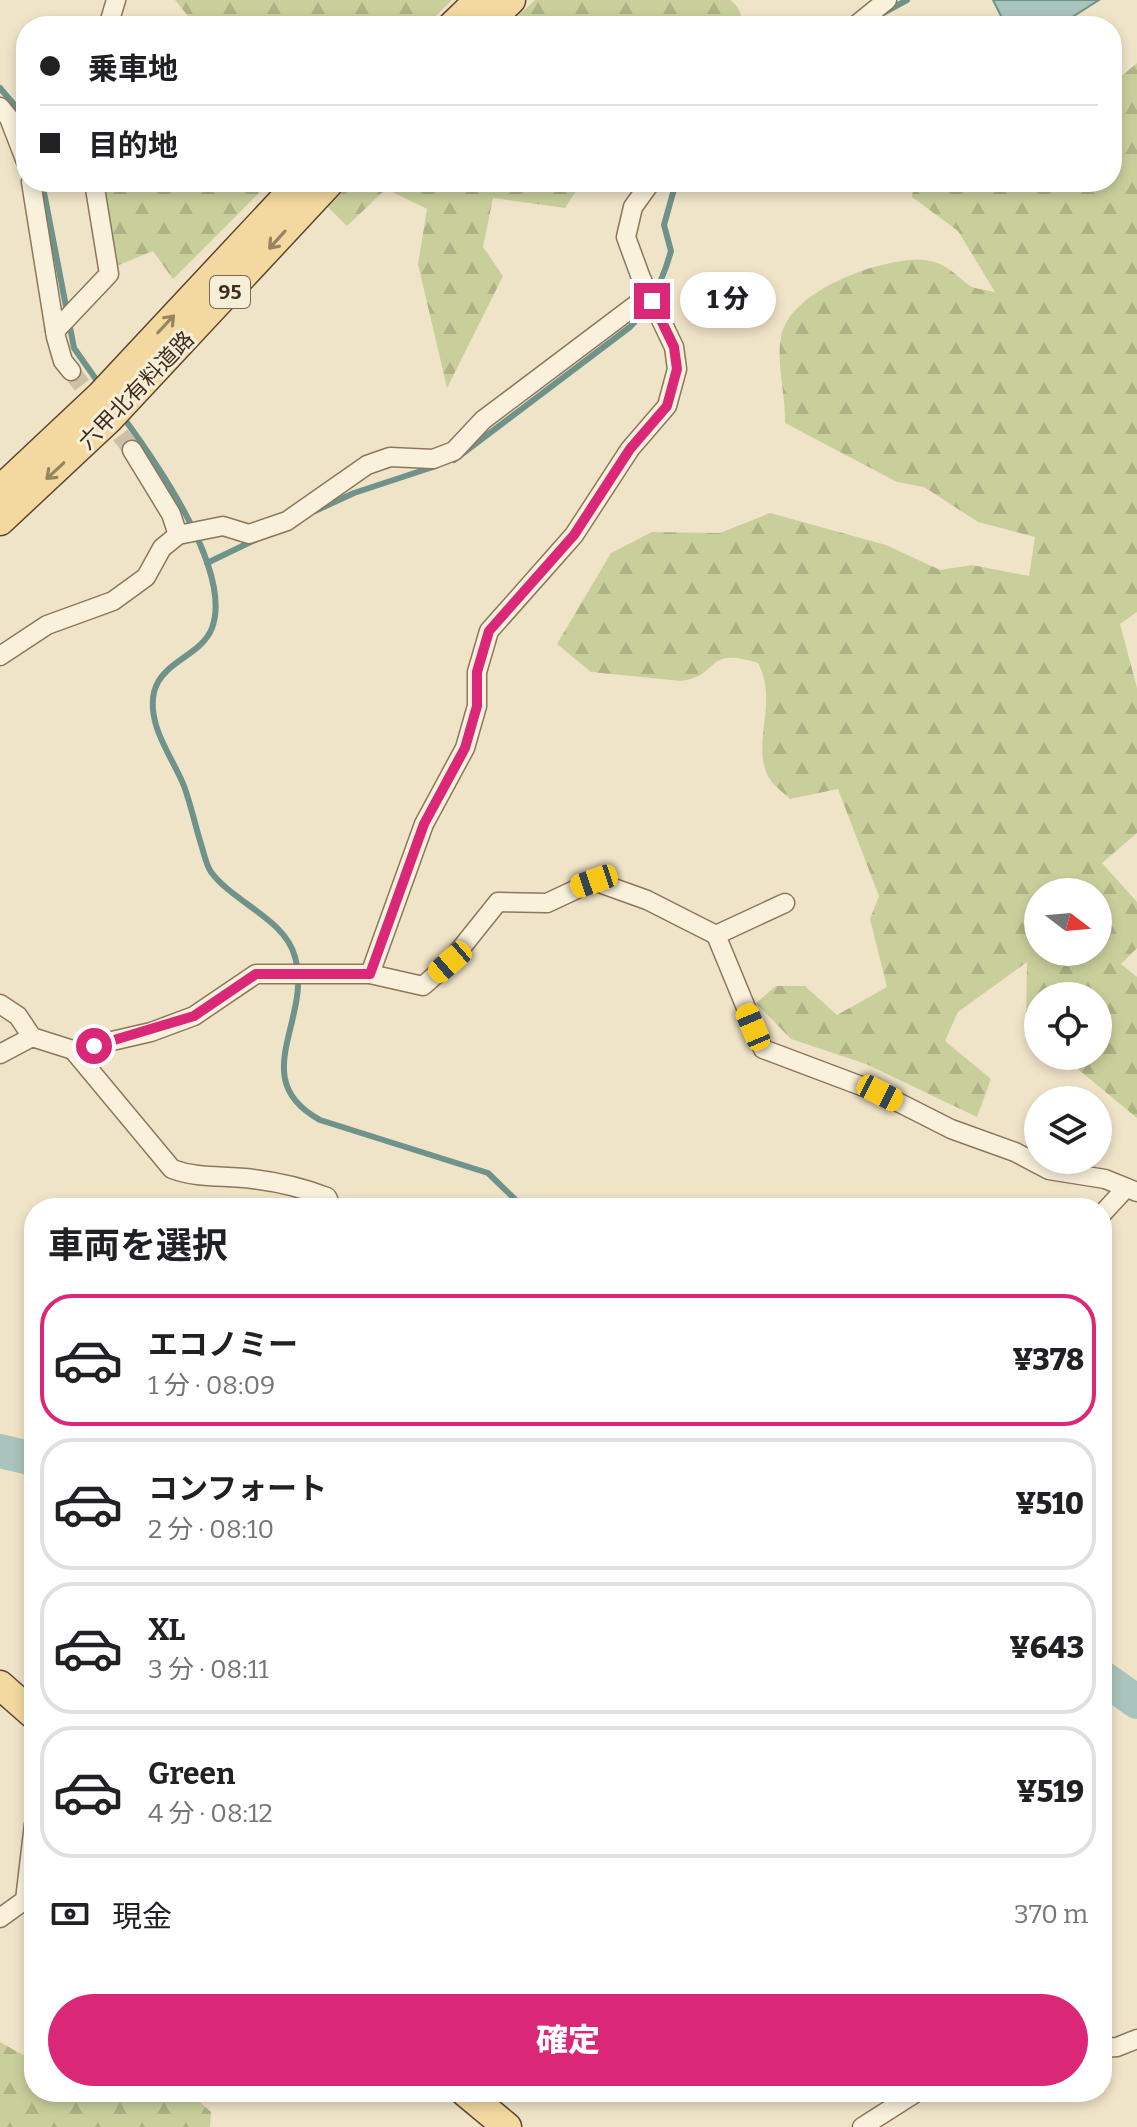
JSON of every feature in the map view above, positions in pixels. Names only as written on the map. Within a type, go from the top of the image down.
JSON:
[{"type":"main road","points":[[462,16],[479,0]]},
{"type":"main road","points":[[494,16],[511,0]]},
{"type":"main road","name":"六甲北有料道路","points":[[0,521],[112,399],[291,192]]},
{"type":"main road","name":"六甲北有料道路","points":[[0,490],[112,399],[320,192]]},
{"type":"main road","points":[[0,1685],[24,1706]]},
{"type":"main road","points":[[477,2102],[507,2127]]},
{"type":"street","points":[[867,16],[887,0]]},
{"type":"street","points":[[0,107],[9,118],[16,136]]},
{"type":"street","points":[[33,192],[56,329],[63,361],[71,371]]},
{"type":"street","points":[[56,329],[109,274],[96,192]]},
{"type":"street","points":[[370,974],[424,824],[465,748],[477,706],[477,672],[489,631],[574,535],[630,449],[667,406],[677,369],[674,347],[641,278],[626,237],[633,207],[644,192]]},
{"type":"street","points":[[0,656],[47,625],[113,601],[146,577],[162,548],[179,535],[223,526],[249,534],[287,521],[367,465],[390,457],[433,459],[454,451],[483,420],[637,304]]},
{"type":"street","points":[[132,450],[171,514],[179,535]]},
{"type":"street","points":[[0,1004],[18,1016],[32,1037],[73,1050],[139,1035],[194,1016],[256,974],[370,974],[423,986],[450,962],[498,902],[547,903],[594,881],[647,900],[716,935],[763,1049],[880,1093],[951,1129],[1015,1152],[1049,1170],[1105,1179],[1132,1190],[1112,1206]]},
{"type":"street","points":[[716,935],[785,903]]},
{"type":"street","points":[[0,1054],[32,1037]]},
{"type":"street","points":[[73,1050],[172,1169],[193,1177],[251,1178],[304,1188],[327,1198]]},
{"type":"street","points":[[0,1918],[24,1901]]},
{"type":"street","points":[[1112,2047],[1137,2039]]},
{"type":"street","points":[[862,2127],[901,2102]]},
{"type":"green space","points":[[175,0],[452,0],[436,16],[188,16]]},
{"type":"green space","points":[[535,0],[730,0],[740,16],[518,16]]},
{"type":"green space","points":[[1137,63],[1137,612],[1120,624],[1137,688],[1137,833],[1102,863],[1137,902],[1137,948],[1121,964],[1137,977],[1137,1118],[1112,1097],[1112,1086],[1098,1086],[1079,1070],[1112,1070],[1112,982],[1027,982],[1027,966],[1112,966],[1112,878],[1024,878],[1024,964],[958,1012],[945,1041],[991,1079],[977,1117],[866,1064],[791,1039],[756,1003],[776,986],[805,986],[837,1015],[887,987],[870,919],[879,896],[838,789],[790,799],[768,776],[762,749],[766,693],[758,663],[729,658],[720,660],[703,674],[681,681],[591,672],[557,644],[611,553],[652,532],[720,533],[770,513],[886,545],[940,570],[972,565],[1029,576],[1035,537],[978,522],[924,487],[897,482],[785,423],[781,337],[788,320],[819,291],[885,264],[924,260],[948,268],[972,287],[995,292],[958,231],[912,197],[913,192],[1122,192],[1122,76]]},
{"type":"green space","points":[[99,192],[260,192],[173,279],[153,251],[114,267]]},
{"type":"green space","points":[[342,192],[383,192],[347,226],[328,207]]},
{"type":"green space","points":[[392,192],[575,192],[565,208],[493,198],[483,247],[503,276],[447,388],[418,264],[427,209]]},
{"type":"green space","points":[[0,2042],[24,2055],[24,2102],[200,2102],[211,2112],[210,2127],[0,2127]]},
{"type":"water","points":[[993,0],[1099,0],[1074,16],[1001,16]]},
{"type":"waterway","points":[[883,13],[907,0]]},
{"type":"waterway","points":[[0,88],[16,107]]},
{"type":"waterway","points":[[44,192],[74,348],[100,385]]},
{"type":"waterway","points":[[454,460],[630,327],[651,305],[671,251],[664,225],[673,192]]},
{"type":"waterway","points":[[123,417],[188,518],[212,578],[216,605],[212,628],[205,640],[172,666],[155,688],[153,704],[156,725],[184,786],[209,869],[232,893],[281,932],[295,957],[298,980],[286,1047],[284,1067],[287,1086],[298,1104],[320,1120],[488,1173],[514,1198]]},
{"type":"waterway","points":[[315,511],[354,493],[436,466]]},
{"type":"waterway","points":[[207,563],[255,540]]},
{"type":"waterway","points":[[0,1451],[24,1457]]},
{"type":"waterway","points":[[1112,1684],[1137,1702]]},
{"type":"tunnel","points":[[71,371],[132,450]]},
{"type":"route","points":[[94,1046],[151,1032],[194,1016],[256,974],[370,974],[424,824],[465,748],[477,706],[477,672],[489,631],[574,535],[630,449],[667,406],[677,369],[674,347],[652,301]]}]
